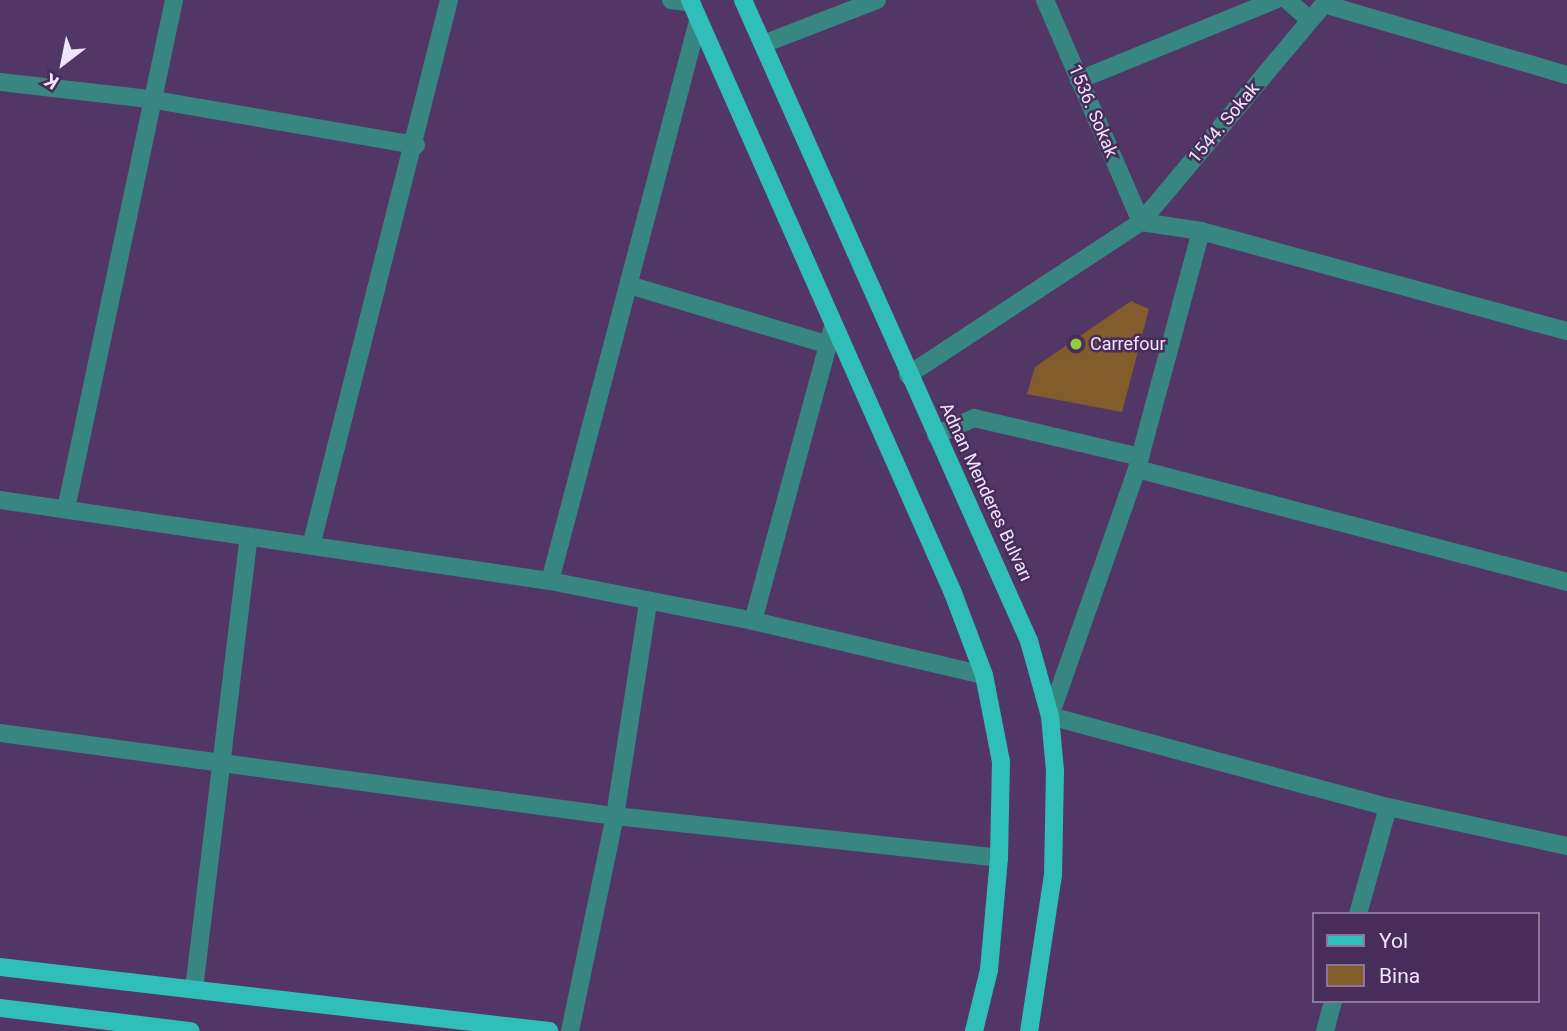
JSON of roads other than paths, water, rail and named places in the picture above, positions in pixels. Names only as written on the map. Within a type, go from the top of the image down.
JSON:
[{"type":"main road","name":"Adnan Menderes Bulvarı","points":[[743,0],[908,376],[1021,620],[1050,716],[1053,875],[1029,1031]]},
{"type":"main road","points":[[691,1],[984,675],[1001,762],[999,859],[989,970],[974,1031]]},
{"type":"main road","points":[[0,967],[549,1031]]},
{"type":"main road","points":[[0,1009],[186,1031]]},
{"type":"street","points":[[66,509],[149,99],[174,0]]},
{"type":"street","points":[[312,542],[416,145],[449,0]]},
{"type":"street","points":[[671,0],[691,1]]},
{"type":"street","points":[[764,44],[877,0]]},
{"type":"street","name":"1536. Sokak","points":[[1045,0],[1141,222]]},
{"type":"street","points":[[1079,80],[1275,0]]},
{"type":"street","points":[[1287,0],[1310,20]]},
{"type":"street","name":"1544. Sokak","points":[[908,376],[1141,222],[1324,1],[1567,75]]},
{"type":"street","points":[[550,582],[698,21]]},
{"type":"street","points":[[0,82],[149,99],[416,145]]},
{"type":"street","points":[[1141,222],[1201,231],[1567,331]]},
{"type":"street","points":[[1201,231],[1139,463],[1050,716],[1388,807],[1567,846]]},
{"type":"street","points":[[629,285],[826,344]]},
{"type":"street","points":[[753,621],[826,344],[833,327]]},
{"type":"street","points":[[936,435],[974,418],[1567,582]]},
{"type":"street","points":[[0,500],[249,537],[312,542],[550,582],[648,603],[753,621],[984,675]]},
{"type":"street","points":[[194,989],[219,761],[249,537]]},
{"type":"street","points":[[570,1031],[615,816],[648,603]]},
{"type":"street","points":[[0,733],[615,816],[999,859]]},
{"type":"street","points":[[1359,912],[1388,807]]},
{"type":"street","points":[[1325,1031],[1332,1003]]},
{"type":"place","name":"Carrefour","points":[[1076,344]]}]
